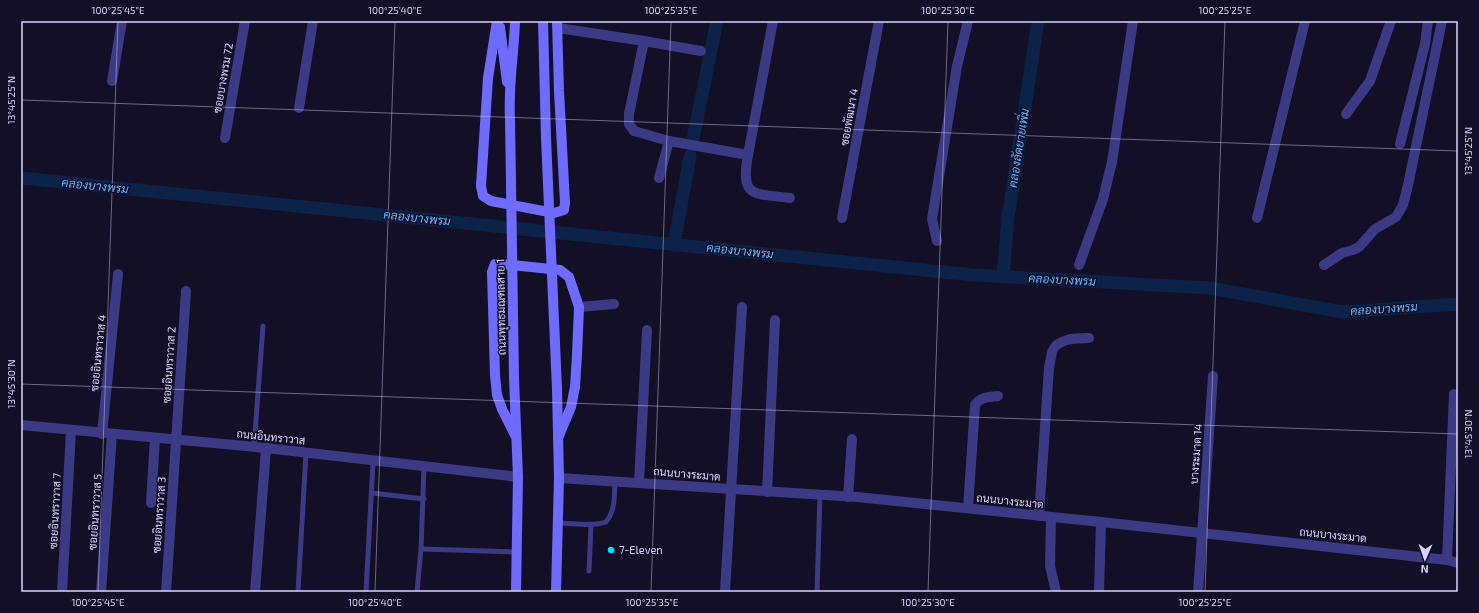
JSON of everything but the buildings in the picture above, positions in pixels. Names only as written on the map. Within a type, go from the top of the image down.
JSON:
[{"type":"main road","points":[[498,21],[488,78],[481,186],[483,196],[491,201],[554,213],[564,210],[565,203],[558,91],[556,23]]},
{"type":"main road","points":[[498,21],[509,100]]},
{"type":"main road","name":"ถนนพุทธมณฑลสาย 1","points":[[515,21],[509,100],[515,435],[518,477],[516,592]]},
{"type":"main road","points":[[542,21],[557,389],[559,478],[556,592]]},
{"type":"main road","points":[[544,62],[556,23]]},
{"type":"main road","points":[[515,435],[502,409],[496,382],[492,272],[495,264],[560,270],[569,277],[579,307],[575,387],[571,407],[558,438]]},
{"type":"street","points":[[112,81],[122,21]]},
{"type":"street","name":"ซอยบางพรม 72","points":[[225,138],[246,21]]},
{"type":"street","points":[[299,108],[313,21]]},
{"type":"street","points":[[773,21],[745,171],[746,183],[748,188],[754,193],[790,198]]},
{"type":"street","name":"ซอยพัฒนา 4","points":[[842,218],[879,21]]},
{"type":"street","points":[[937,241],[932,219],[957,66],[968,21]]},
{"type":"street","points":[[1079,264],[1103,200],[1112,162],[1133,21]]},
{"type":"street","points":[[1257,218],[1305,21]]},
{"type":"street","points":[[1346,114],[1370,81],[1391,21]]},
{"type":"street","points":[[1400,144],[1425,44],[1428,21]]},
{"type":"street","points":[[1324,264],[1342,253],[1359,247],[1374,229],[1396,217],[1400,212],[1408,185],[1442,21]]},
{"type":"street","points":[[556,23],[701,51]]},
{"type":"street","points":[[644,40],[629,114],[629,124],[634,131],[669,141],[748,155]]},
{"type":"street","points":[[659,178],[669,141]]},
{"type":"street","name":"ซอยอินทราวาส 4","points":[[107,434],[118,274]]},
{"type":"street","name":"ซอยอินทราวาส 2","points":[[175,440],[186,291]]},
{"type":"street","points":[[579,307],[614,304]]},
{"type":"street","points":[[725,592],[742,307]]},
{"type":"street","points":[[767,492],[775,320]]},
{"type":"street","points":[[639,482],[647,330]]},
{"type":"street","points":[[1039,516],[1049,368],[1053,350],[1061,342],[1074,338],[1089,338]]},
{"type":"street","name":"บางระมาด 14","points":[[1198,592],[1213,376]]},
{"type":"street","points":[[1447,560],[1454,394]]},
{"type":"street","points":[[968,508],[974,405],[977,400],[982,398],[998,396]]},
{"type":"street","name":"ถนนอินทราวาส","points":[[21,425],[71,431],[266,448],[373,462],[518,477]]},
{"type":"street","name":"ซอยอินทราวาส 7","points":[[62,592],[71,431]]},
{"type":"street","name":"ซอยอินทราวาส 5","points":[[101,592],[107,434]]},
{"type":"street","points":[[151,503],[156,438]]},
{"type":"street","points":[[848,497],[852,439]]},
{"type":"street","name":"ซอยอินทราวาส 3","points":[[166,592],[175,440]]},
{"type":"street","points":[[255,592],[266,448]]},
{"type":"street","name":"ถนนบางระมาด","points":[[559,478],[639,482],[731,490],[848,497],[968,508],[1458,562]]},
{"type":"street","points":[[1051,517],[1050,566],[1056,592]]},
{"type":"street","points":[[1100,592],[1101,522]]},
{"type":"lane","points":[[254,447],[263,326]]},
{"type":"lane","points":[[298,592],[306,453]]},
{"type":"lane","points":[[366,592],[373,462]]},
{"type":"lane","points":[[417,592],[424,499],[424,467]]},
{"type":"lane","points":[[558,523],[573,522],[591,525],[606,522],[612,514],[614,507],[615,481]]},
{"type":"lane","points":[[372,493],[424,499]]},
{"type":"lane","points":[[818,592],[820,495]]},
{"type":"lane","points":[[589,571],[591,525]]},
{"type":"lane","points":[[421,550],[516,552]]},
{"type":"waterway","points":[[693,139],[717,21]]},
{"type":"waterway","name":"คลองลัดยายเพิ่ม","points":[[1003,276],[1008,218],[1038,21]]},
{"type":"waterway","points":[[674,245],[690,156]]},
{"type":"waterway","name":"คลองบางพรม","points":[[21,178],[973,275],[1210,288],[1343,312],[1458,304]]},
{"type":"place","name":"7-Eleven","points":[[611,550]]}]
